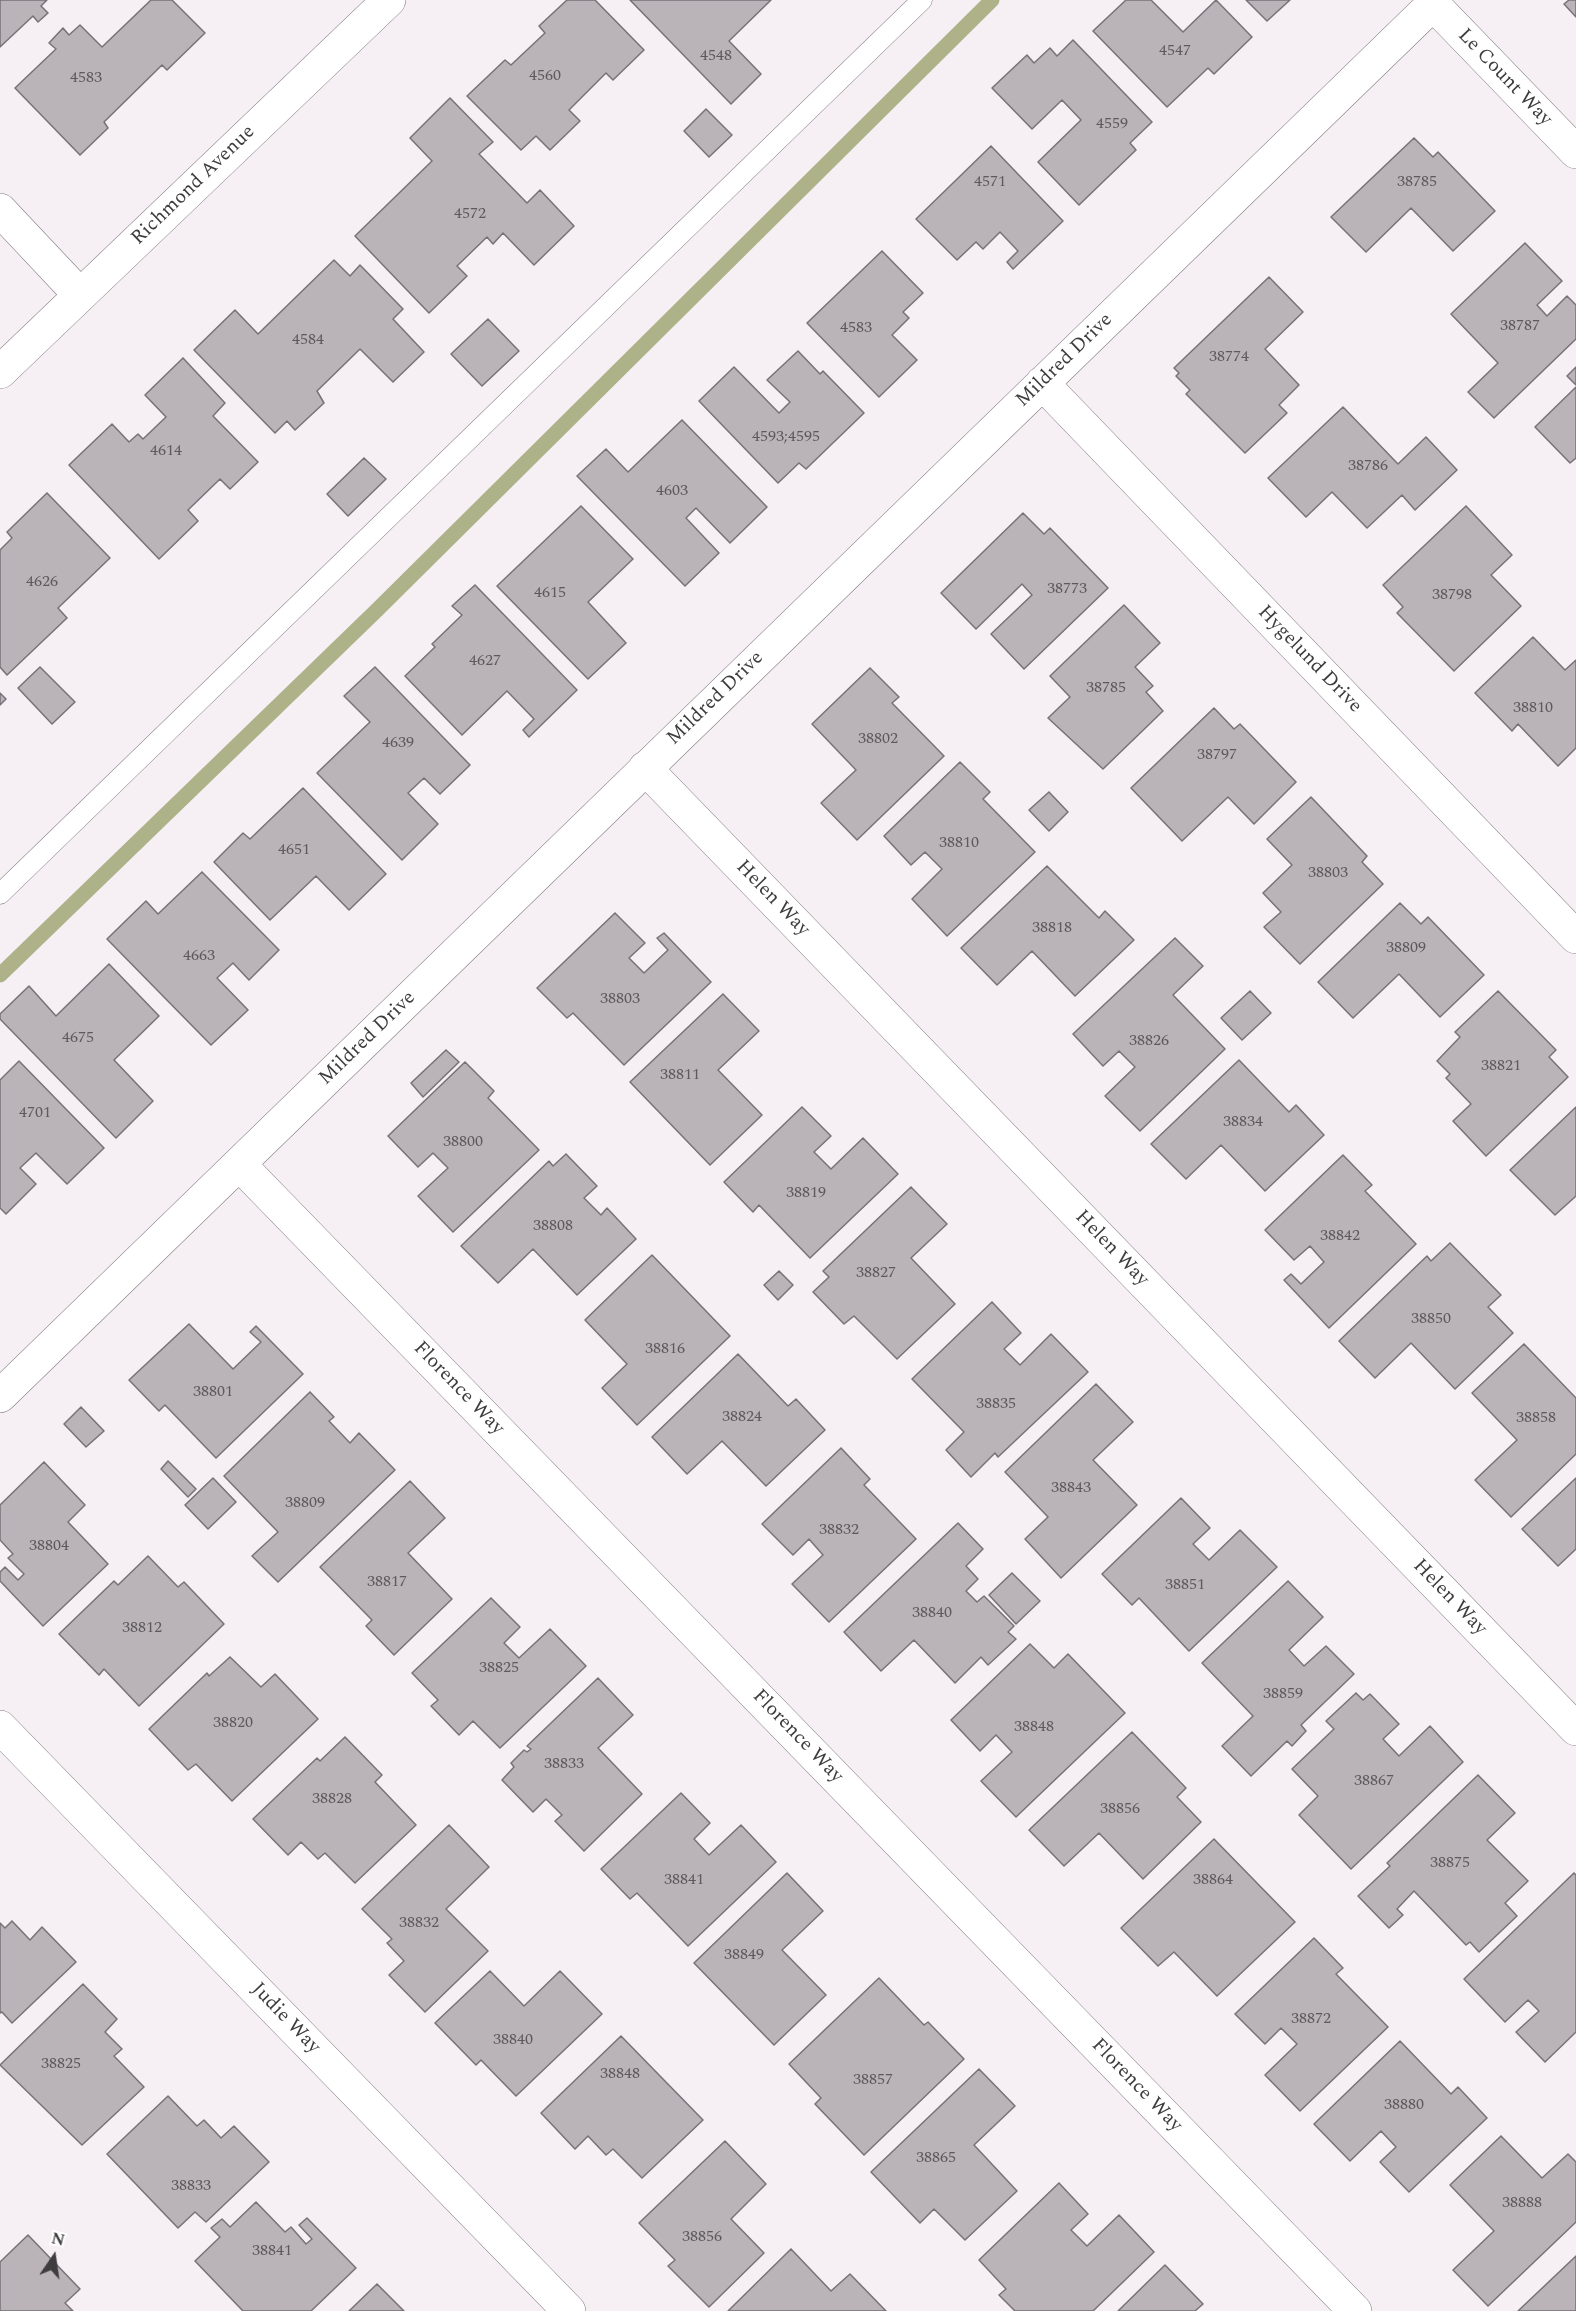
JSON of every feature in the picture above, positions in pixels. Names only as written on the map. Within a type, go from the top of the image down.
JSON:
[{"type":"street","name":"Richmond Avenue","points":[[0,372],[389,0]]},
{"type":"street","name":"Le Count Way","points":[[1433,4],[1576,152]]},
{"type":"street","name":"Mildred Drive","points":[[0,1396],[1433,4]]},
{"type":"street","points":[[0,210],[80,295]]},
{"type":"street","name":"Hygelund Drive","points":[[1042,384],[1576,937]]},
{"type":"street","name":"Helen Way","points":[[645,768],[1576,1729]]},
{"type":"street","name":"Florence Way","points":[[239,1164],[1354,2311]]},
{"type":"street","name":"Judie Way","points":[[0,1727],[569,2311]]},
{"type":"lane","points":[[0,894],[922,0]]},
{"type":"building","points":[[0,0],[47,0],[41,6],[48,13],[38,22],[33,16],[0,47]]},
{"type":"building","points":[[151,0],[172,0],[205,33],[167,70],[162,65],[104,122],[108,128],[80,155],[15,88],[56,49],[49,43],[63,28],[69,35],[80,25],[102,47]]},
{"type":"building","points":[[567,0],[595,0],[644,50],[613,80],[606,73],[569,110],[580,121],[550,150],[536,136],[521,150],[467,96],[505,60],[511,65],[545,33],[539,26]]},
{"type":"building","points":[[630,0],[771,0],[729,41],[761,74],[731,104]]},
{"type":"building","points":[[1126,0],[1151,0],[1183,32],[1216,0],[1252,37],[1214,74],[1208,68],[1167,107],[1093,31]]},
{"type":"building","points":[[1246,0],[1290,0],[1267,21]]},
{"type":"building","points":[[1569,0],[1576,0],[1576,17],[1564,4]]},
{"type":"building","points":[[1073,40],[1152,122],[1130,143],[1136,150],[1079,205],[1038,162],[1081,120],[1062,100],[1032,129],[992,88],[1027,55],[1034,63],[1050,48],[1057,56]]},
{"type":"building","points":[[450,98],[493,142],[479,154],[527,203],[540,190],[574,226],[534,265],[503,233],[493,244],[487,237],[457,266],[467,276],[429,313],[355,236],[432,161],[410,138]]},
{"type":"building","points":[[706,109],[732,135],[709,157],[684,131]]},
{"type":"building","points":[[1414,138],[1433,157],[1438,152],[1495,211],[1453,251],[1411,208],[1366,252],[1331,217]]},
{"type":"building","points":[[991,146],[1063,221],[1013,269],[1007,262],[1018,251],[1000,232],[983,249],[976,242],[957,260],[916,219]]},
{"type":"building","points":[[1525,243],[1562,281],[1537,305],[1547,316],[1567,296],[1576,305],[1576,339],[1494,418],[1468,392],[1498,363],[1451,314]]},
{"type":"building","points":[[882,251],[923,293],[903,312],[909,318],[892,335],[917,360],[879,397],[807,323]]},
{"type":"building","points":[[334,260],[350,276],[360,265],[403,309],[393,319],[424,352],[393,382],[360,349],[317,391],[324,403],[295,430],[287,421],[275,433],[194,350],[235,310],[258,334]]},
{"type":"building","points":[[1269,277],[1303,312],[1265,349],[1299,385],[1279,405],[1287,413],[1245,453],[1186,394],[1190,390],[1176,376],[1179,373],[1174,368]]},
{"type":"building","points":[[488,319],[519,351],[482,386],[451,354]]},
{"type":"building","points":[[798,351],[820,374],[823,371],[864,413],[806,469],[799,463],[778,483],[699,401],[734,367],[779,413],[790,402],[767,380]]},
{"type":"building","points":[[183,358],[225,403],[213,416],[258,462],[230,489],[220,479],[188,510],[198,521],[159,559],[69,465],[112,424],[129,442],[138,434],[143,439],[166,417],[145,395]]},
{"type":"building","points":[[1576,367],[1576,385],[1567,376]]},
{"type":"building","points":[[1576,387],[1576,458],[1570,463],[1535,427]]},
{"type":"building","points":[[1343,407],[1398,464],[1426,437],[1457,470],[1415,510],[1402,495],[1367,528],[1332,492],[1306,517],[1268,478]]},
{"type":"building","points":[[682,420],[767,507],[730,543],[696,508],[686,518],[719,553],[685,586],[577,476],[606,449],[628,472]]},
{"type":"building","points":[[364,458],[386,479],[348,516],[327,494]]},
{"type":"building","points":[[47,493],[110,558],[58,608],[67,618],[7,675],[0,667],[0,550],[12,538],[7,532]]},
{"type":"building","points":[[581,506],[633,559],[588,602],[626,643],[588,679],[497,586]]},
{"type":"building","points":[[1466,506],[1512,555],[1491,575],[1521,606],[1454,671],[1397,613],[1403,607],[1383,585]]},
{"type":"building","points":[[1023,513],[1044,534],[1050,528],[1108,588],[1024,669],[991,634],[1032,595],[1022,584],[976,629],[941,593]]},
{"type":"building","points":[[475,585],[577,690],[529,737],[523,730],[534,719],[507,691],[462,735],[405,676],[435,647],[432,644],[462,615],[452,606]]},
{"type":"building","points":[[1124,605],[1160,643],[1135,667],[1153,686],[1146,692],[1163,711],[1103,769],[1048,718],[1070,697],[1050,676]]},
{"type":"building","points":[[1533,637],[1565,670],[1576,660],[1576,748],[1558,766],[1518,724],[1512,731],[1475,693]]},
{"type":"building","points":[[40,667],[75,702],[52,724],[18,688]]},
{"type":"building","points":[[375,667],[470,765],[440,794],[424,778],[408,793],[438,824],[402,860],[317,773],[370,722],[344,696]]},
{"type":"building","points":[[870,668],[899,697],[892,703],[944,756],[857,840],[821,803],[856,770],[812,724]]},
{"type":"building","points":[[0,693],[6,699],[0,705]]},
{"type":"building","points":[[1214,708],[1234,729],[1240,724],[1296,782],[1254,824],[1228,797],[1182,841],[1131,788]]},
{"type":"building","points":[[960,762],[990,792],[983,799],[1035,852],[947,936],[912,899],[942,869],[925,852],[911,865],[884,836]]},
{"type":"building","points":[[303,788],[386,874],[349,910],[316,876],[270,920],[214,862],[243,833],[250,839]]},
{"type":"building","points":[[1049,792],[1068,812],[1049,831],[1029,810]]},
{"type":"building","points":[[1311,797],[1367,856],[1362,862],[1383,884],[1300,964],[1264,927],[1281,912],[1263,893],[1292,865],[1267,839]]},
{"type":"building","points":[[1047,866],[1099,918],[1105,911],[1134,940],[1075,996],[1032,951],[997,985],[961,948]]},
{"type":"building","points":[[202,872],[279,950],[249,980],[233,963],[217,978],[248,1010],[211,1045],[107,939],[146,901],[158,914]]},
{"type":"building","points":[[1400,903],[1421,924],[1428,917],[1484,975],[1440,1017],[1399,974],[1353,1018],[1318,982]]},
{"type":"building","points":[[615,913],[645,943],[629,958],[644,973],[668,950],[657,938],[664,933],[711,982],[624,1065],[573,1013],[567,1018],[537,988]]},
{"type":"building","points":[[1175,938],[1203,966],[1173,995],[1225,1049],[1140,1131],[1105,1096],[1135,1067],[1119,1051],[1103,1066],[1073,1034]]},
{"type":"building","points":[[109,964],[159,1016],[114,1060],[153,1101],[116,1138],[0,1019],[0,1014],[29,986],[56,1016]]},
{"type":"building","points":[[1250,991],[1271,1013],[1242,1040],[1221,1018]]},
{"type":"building","points":[[1498,991],[1556,1050],[1549,1057],[1568,1077],[1486,1156],[1453,1121],[1471,1104],[1446,1078],[1450,1074],[1437,1061],[1460,1037],[1455,1032]]},
{"type":"building","points":[[723,994],[759,1031],[718,1070],[762,1115],[710,1165],[630,1082]]},
{"type":"building","points":[[446,1050],[459,1062],[423,1097],[411,1083]]},
{"type":"building","points":[[1239,1060],[1289,1112],[1296,1105],[1324,1135],[1265,1191],[1221,1145],[1186,1179],[1151,1144]]},
{"type":"building","points":[[19,1061],[104,1148],[67,1184],[36,1153],[20,1168],[36,1184],[6,1214],[0,1208],[0,1080]]},
{"type":"building","points":[[465,1062],[494,1091],[488,1098],[539,1150],[453,1232],[418,1196],[448,1168],[433,1153],[418,1167],[388,1136]]},
{"type":"building","points":[[802,1107],[831,1136],[814,1152],[831,1169],[863,1138],[898,1174],[810,1258],[759,1205],[753,1212],[724,1182]]},
{"type":"building","points":[[1576,1107],[1576,1196],[1555,1215],[1510,1170]]},
{"type":"building","points":[[566,1154],[597,1186],[584,1198],[601,1215],[607,1208],[636,1239],[577,1295],[533,1249],[498,1283],[461,1246],[549,1161],[553,1166]]},
{"type":"building","points":[[1343,1155],[1372,1185],[1365,1191],[1416,1244],[1329,1328],[1284,1280],[1291,1274],[1301,1284],[1324,1262],[1310,1246],[1294,1260],[1265,1230]]},
{"type":"building","points":[[911,1187],[947,1224],[911,1258],[955,1304],[897,1359],[854,1316],[844,1324],[813,1292],[829,1277],[823,1271]]},
{"type":"building","points":[[1450,1243],[1501,1295],[1488,1307],[1513,1333],[1455,1389],[1411,1343],[1375,1378],[1339,1341],[1427,1256],[1431,1261]]},
{"type":"building","points":[[652,1255],[730,1336],[637,1425],[602,1388],[627,1364],[585,1320]]},
{"type":"building","points":[[779,1271],[793,1285],[778,1300],[764,1285]]},
{"type":"building","points":[[992,1302],[1021,1333],[1004,1349],[1020,1365],[1051,1334],[1088,1372],[998,1457],[995,1453],[971,1477],[946,1450],[964,1432],[912,1379]]},
{"type":"building","points":[[189,1324],[233,1369],[261,1342],[250,1332],[256,1326],[303,1374],[216,1458],[165,1405],[159,1411],[129,1380]]},
{"type":"building","points":[[1524,1344],[1576,1398],[1576,1454],[1511,1517],[1475,1480],[1517,1440],[1472,1393]]},
{"type":"building","points":[[738,1354],[788,1406],[796,1399],[825,1430],[766,1486],[722,1441],[687,1474],[652,1437]]},
{"type":"building","points":[[1096,1384],[1133,1422],[1093,1460],[1137,1505],[1061,1578],[1025,1539],[1048,1517],[1005,1472]]},
{"type":"building","points":[[310,1392],[334,1417],[329,1421],[350,1443],[359,1433],[395,1470],[278,1582],[252,1556],[278,1532],[224,1476]]},
{"type":"building","points":[[81,1407],[104,1431],[86,1447],[64,1424]]},
{"type":"building","points":[[841,1448],[870,1479],[864,1485],[916,1539],[829,1622],[792,1584],[823,1555],[809,1539],[793,1555],[762,1524]]},
{"type":"building","points":[[168,1461],[196,1489],[188,1497],[161,1469]]},
{"type":"building","points":[[44,1462],[85,1505],[68,1522],[108,1564],[43,1626],[0,1581],[0,1572],[5,1567],[18,1580],[24,1574],[8,1558],[13,1554],[0,1540],[0,1505]]},
{"type":"building","points":[[213,1478],[236,1502],[208,1529],[185,1505]]},
{"type":"building","points":[[1576,1478],[1576,1549],[1558,1566],[1522,1529]]},
{"type":"building","points":[[410,1481],[445,1518],[408,1553],[452,1599],[394,1655],[366,1626],[372,1620],[320,1567]]},
{"type":"building","points":[[1181,1498],[1210,1528],[1193,1544],[1209,1560],[1240,1530],[1277,1567],[1189,1651],[1139,1598],[1132,1605],[1102,1574]]},
{"type":"building","points":[[958,1523],[983,1549],[966,1566],[978,1579],[966,1591],[977,1602],[984,1596],[1014,1626],[1008,1632],[1016,1639],[988,1665],[981,1657],[955,1683],[914,1640],[881,1671],[844,1632]]},
{"type":"building","points":[[148,1556],[178,1587],[184,1582],[224,1624],[139,1706],[104,1669],[99,1675],[59,1634],[114,1581],[118,1585]]},
{"type":"building","points":[[1012,1573],[1040,1601],[1016,1624],[989,1595]]},
{"type":"building","points":[[1288,1581],[1323,1617],[1289,1650],[1304,1666],[1326,1646],[1354,1674],[1301,1725],[1306,1731],[1292,1746],[1287,1741],[1251,1776],[1222,1746],[1253,1716],[1202,1663]]},
{"type":"building","points":[[491,1598],[520,1627],[504,1643],[519,1658],[550,1629],[586,1666],[500,1748],[473,1721],[459,1735],[431,1706],[438,1700],[412,1673]]},
{"type":"building","points":[[1030,1644],[1054,1668],[1068,1654],[1125,1713],[1016,1817],[981,1781],[1012,1752],[996,1735],[980,1751],[951,1720]]},
{"type":"building","points":[[230,1657],[261,1687],[275,1674],[318,1719],[232,1801],[196,1764],[188,1770],[149,1729],[207,1673],[209,1676]]},
{"type":"building","points":[[598,1678],[633,1715],[598,1748],[642,1794],[584,1851],[555,1821],[562,1815],[546,1799],[533,1812],[502,1780],[514,1767],[511,1763],[524,1750],[527,1752],[531,1749],[527,1746]]},
{"type":"building","points":[[1356,1693],[1363,1700],[1370,1694],[1399,1724],[1383,1739],[1399,1756],[1430,1726],[1463,1762],[1351,1869],[1299,1815],[1318,1796],[1292,1769],[1334,1729],[1326,1721]]},
{"type":"building","points":[[1132,1732],[1186,1788],[1177,1797],[1201,1822],[1143,1879],[1099,1833],[1064,1866],[1029,1830]]},
{"type":"building","points":[[345,1737],[382,1775],[375,1782],[416,1825],[355,1883],[325,1853],[318,1859],[301,1842],[288,1855],[253,1819],[317,1758],[320,1761]]},
{"type":"building","points":[[1478,1775],[1515,1813],[1487,1840],[1528,1881],[1505,1903],[1517,1916],[1479,1952],[1470,1942],[1466,1945],[1414,1891],[1397,1909],[1403,1915],[1389,1928],[1358,1896],[1390,1866],[1387,1863]]},
{"type":"building","points":[[681,1793],[710,1823],[694,1839],[709,1855],[741,1825],[776,1862],[688,1946],[637,1893],[630,1899],[601,1869]]},
{"type":"building","points":[[449,1825],[489,1867],[446,1909],[488,1951],[425,2012],[389,1975],[404,1961],[387,1943],[392,1939],[362,1909]]},
{"type":"building","points":[[1214,1839],[1295,1922],[1217,1996],[1174,1952],[1158,1966],[1121,1928]]},
{"type":"building","points":[[787,1873],[823,1911],[782,1950],[826,1995],[774,2045],[694,1963]]},
{"type":"building","points":[[1574,1873],[1576,1875],[1576,2032],[1545,2062],[1516,2032],[1539,2011],[1528,2000],[1505,2022],[1464,1979]]},
{"type":"building","points":[[12,1921],[30,1940],[42,1927],[76,1962],[12,2023],[2,2012],[0,2013],[0,1923],[5,1928]]},
{"type":"building","points":[[1314,1938],[1343,1968],[1336,1974],[1388,2027],[1300,2111],[1265,2075],[1297,2044],[1281,2028],[1265,2044],[1235,2014]]},
{"type":"building","points":[[490,1971],[524,2006],[560,1971],[602,2014],[516,2096],[481,2060],[476,2065],[435,2023]]},
{"type":"building","points":[[879,1978],[924,2025],[928,2022],[964,2059],[864,2155],[815,2104],[821,2098],[789,2064]]},
{"type":"building","points":[[83,1984],[117,2019],[105,2032],[122,2049],[114,2056],[144,2087],[82,2145],[0,2065]]},
{"type":"building","points":[[621,2036],[703,2120],[642,2178],[613,2149],[606,2155],[588,2136],[575,2149],[541,2113]]},
{"type":"building","points":[[1400,2041],[1451,2094],[1458,2087],[1487,2118],[1409,2192],[1380,2162],[1396,2147],[1381,2131],[1350,2161],[1314,2124]]},
{"type":"building","points":[[979,2069],[1015,2106],[974,2145],[1017,2191],[965,2240],[934,2209],[920,2223],[871,2172]]},
{"type":"building","points":[[168,2096],[197,2126],[204,2120],[221,2138],[234,2126],[269,2162],[206,2222],[195,2212],[178,2228],[107,2154]]},
{"type":"building","points":[[1501,2136],[1542,2178],[1568,2154],[1576,2162],[1576,2222],[1488,2306],[1453,2270],[1494,2231],[1450,2185]]},
{"type":"building","points":[[725,2141],[766,2184],[731,2219],[764,2253],[709,2307],[668,2266],[675,2260],[639,2223]]},
{"type":"building","points":[[1059,2183],[1088,2214],[1071,2230],[1087,2246],[1119,2215],[1154,2252],[1093,2311],[1015,2311],[999,2295],[1006,2289],[979,2260]]},
{"type":"building","points":[[256,2202],[285,2232],[291,2227],[306,2244],[312,2239],[299,2225],[307,2218],[356,2268],[311,2311],[243,2311],[195,2261],[220,2237],[211,2228],[222,2219],[230,2227]]},
{"type":"building","points":[[28,2235],[80,2289],[65,2303],[73,2311],[0,2311],[0,2262]]},
{"type":"building","points":[[791,2249],[831,2291],[850,2274],[886,2311],[728,2311]]},
{"type":"building","points":[[1576,2256],[1576,2311],[1518,2311]]},
{"type":"building","points":[[1165,2265],[1203,2304],[1195,2311],[1118,2311]]},
{"type":"building","points":[[377,2284],[404,2311],[349,2311]]},
{"type":"waterway","points":[[0,975],[377,610],[992,0]]}]
